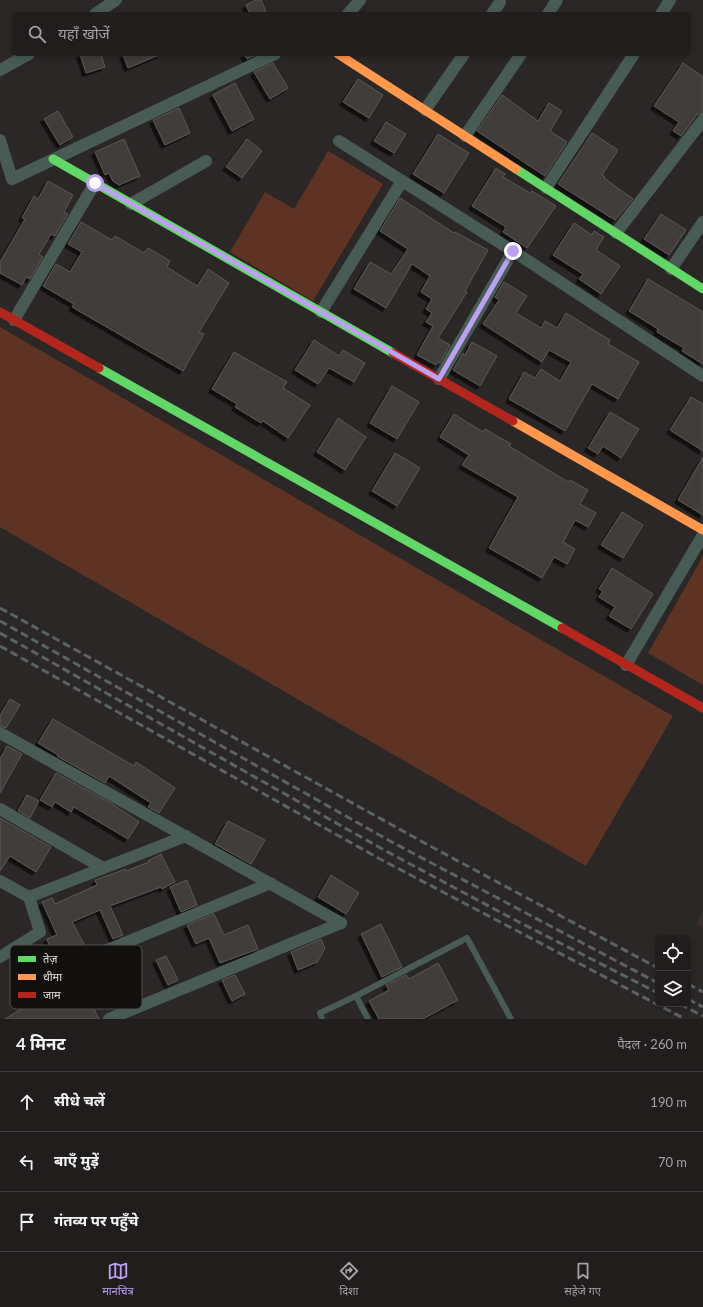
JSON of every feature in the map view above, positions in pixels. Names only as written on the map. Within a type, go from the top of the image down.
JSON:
[{"type":"street","points":[[98,12],[116,0]]},
{"type":"street","points":[[350,12],[360,0]]},
{"type":"street","points":[[549,12],[557,0]]},
{"type":"street","points":[[662,12],[670,0]]},
{"type":"street","points":[[493,12],[500,2]]},
{"type":"street","points":[[0,70],[25,56]]},
{"type":"street","points":[[0,140],[12,179],[271,56]]},
{"type":"street","points":[[341,56],[703,289]]},
{"type":"street","points":[[425,110],[463,56]]},
{"type":"street","points":[[465,136],[520,56]]},
{"type":"street","points":[[546,188],[633,56]]},
{"type":"street","points":[[616,233],[703,120]]},
{"type":"street","points":[[339,142],[513,251],[703,376]]},
{"type":"street","points":[[53,159],[703,530]]},
{"type":"street","points":[[131,204],[206,161]]},
{"type":"street","points":[[321,312],[402,181]]},
{"type":"street","points":[[14,320],[95,183]]},
{"type":"street","points":[[671,269],[703,222]]},
{"type":"street","points":[[439,379],[513,251]]},
{"type":"street","points":[[0,312],[703,708]]},
{"type":"street","points":[[626,665],[703,535]]},
{"type":"street","points":[[0,733],[341,923],[142,1005]]},
{"type":"street","points":[[0,809],[103,868]]},
{"type":"street","points":[[29,897],[186,836]]},
{"type":"street","points":[[0,881],[29,897],[40,932],[19,945]]},
{"type":"street","points":[[119,945],[271,883]]},
{"type":"street","points":[[0,957],[10,951]]},
{"type":"street","points":[[109,1019],[133,1009]]},
{"type":"lane","points":[[322,1019],[320,1013],[356,996],[467,938],[511,1019]]},
{"type":"lane","points":[[356,996],[368,1019]]},
{"type":"shaded area","points":[[328,151],[383,184],[313,301],[230,252],[265,192],[294,209]]},
{"type":"shaded area","points":[[0,327],[673,716],[586,866],[0,527]]},
{"type":"shaded area","points":[[703,556],[703,685],[648,653]]},
{"type":"shaded area","points":[[703,911],[703,928],[696,924]]},
{"type":"building","points":[[256,0],[261,0],[266,12],[249,12],[246,5]]},
{"type":"building","points":[[81,56],[102,56],[105,67],[86,73]]},
{"type":"building","points":[[124,56],[156,56],[128,68]]},
{"type":"building","points":[[245,56],[254,56],[247,59]]},
{"type":"building","points":[[273,63],[288,88],[270,99],[254,72]]},
{"type":"building","points":[[683,63],[703,77],[703,113],[697,115],[681,136],[673,131],[679,122],[654,106]]},
{"type":"building","points":[[358,79],[383,95],[369,118],[343,102]]},
{"type":"building","points":[[235,83],[254,119],[232,131],[213,95]]},
{"type":"building","points":[[502,95],[538,121],[549,103],[562,111],[550,131],[567,142],[545,176],[477,131]]},
{"type":"building","points":[[179,108],[190,133],[165,145],[153,120]]},
{"type":"building","points":[[58,111],[73,137],[60,145],[44,119]]},
{"type":"building","points":[[386,122],[406,134],[394,153],[374,141]]},
{"type":"building","points":[[592,133],[618,150],[602,175],[633,199],[615,220],[558,184]]},
{"type":"building","points":[[438,134],[469,153],[444,193],[413,174]]},
{"type":"building","points":[[124,139],[140,176],[119,185],[113,181],[109,173],[105,175],[95,152]]},
{"type":"building","points":[[247,139],[262,151],[242,178],[226,167]]},
{"type":"building","points":[[496,168],[505,174],[503,177],[530,193],[532,191],[556,206],[527,248],[503,232],[506,227],[472,206]]},
{"type":"building","points":[[48,181],[73,195],[64,212],[68,214],[55,236],[51,234],[39,254],[43,257],[30,279],[26,277],[22,285],[0,273],[0,262],[25,219],[22,218],[34,196],[38,199]]},
{"type":"building","points":[[400,198],[454,233],[455,232],[488,250],[465,291],[467,292],[438,338],[450,345],[440,363],[438,362],[436,365],[417,355],[433,326],[426,322],[432,313],[426,309],[432,299],[421,292],[430,276],[412,264],[386,308],[354,289],[370,262],[391,274],[408,249],[380,231]]},
{"type":"building","points":[[661,214],[686,230],[669,255],[644,239]]},
{"type":"building","points":[[81,222],[112,240],[115,236],[144,253],[148,248],[170,261],[167,267],[197,286],[208,269],[229,283],[199,332],[204,334],[183,371],[72,307],[74,304],[43,286],[56,264],[70,272],[82,252],[68,244]]},
{"type":"building","points":[[574,223],[592,235],[594,231],[604,237],[596,250],[620,266],[601,294],[579,279],[583,274],[553,255]]},
{"type":"building","points":[[648,279],[703,312],[703,364],[682,351],[684,348],[657,332],[658,329],[629,311]]},
{"type":"building","points":[[504,282],[527,296],[516,313],[541,328],[545,321],[557,328],[566,313],[610,340],[608,344],[639,362],[618,399],[592,384],[565,431],[509,399],[524,372],[535,378],[541,369],[560,381],[571,362],[549,350],[542,362],[483,324],[499,300],[495,297]]},
{"type":"building","points":[[314,340],[339,356],[343,350],[365,363],[354,382],[329,368],[318,384],[295,370]]},
{"type":"building","points":[[472,342],[497,356],[480,386],[453,370],[463,353],[465,355]]},
{"type":"building","points":[[234,352],[287,382],[283,388],[310,405],[288,438],[263,421],[261,423],[235,407],[237,404],[212,389]]},
{"type":"building","points":[[392,386],[419,402],[397,439],[370,423]]},
{"type":"building","points":[[691,397],[703,404],[703,451],[670,430]]},
{"type":"building","points":[[610,412],[639,429],[621,458],[603,446],[598,454],[588,448]]},
{"type":"building","points":[[454,414],[483,432],[485,429],[511,444],[509,446],[568,482],[570,480],[588,490],[580,504],[596,513],[588,527],[575,520],[563,542],[575,549],[567,564],[554,557],[542,578],[489,548],[518,497],[462,465],[469,455],[440,437]]},
{"type":"building","points":[[338,418],[366,437],[345,470],[317,452]]},
{"type":"building","points":[[395,453],[420,468],[397,506],[372,491]]},
{"type":"building","points":[[703,457],[703,515],[678,500]]},
{"type":"building","points":[[622,512],[643,525],[623,558],[601,545]]},
{"type":"building","points":[[612,568],[653,594],[631,629],[609,616],[615,607],[599,597],[603,591],[599,589]]},
{"type":"building","points":[[10,699],[20,705],[6,728],[0,726],[0,715]]},
{"type":"building","points":[[53,719],[134,766],[136,762],[175,788],[159,813],[148,807],[151,803],[109,776],[105,783],[57,756],[58,755],[38,743]]},
{"type":"building","points":[[7,746],[22,754],[0,793],[0,759]]},
{"type":"building","points":[[56,773],[111,803],[139,822],[128,839],[74,807],[71,812],[55,802],[52,807],[40,800]]},
{"type":"building","points":[[27,795],[39,801],[30,818],[18,811]]},
{"type":"building","points":[[0,818],[51,847],[36,872],[10,856],[0,871]]},
{"type":"building","points":[[228,821],[265,840],[251,864],[215,844]]},
{"type":"building","points":[[161,854],[175,882],[162,889],[161,887],[110,906],[123,935],[113,939],[100,910],[72,922],[84,945],[49,945],[47,939],[57,935],[42,902],[52,898],[55,904],[97,885],[95,880],[126,869],[126,871],[149,862],[148,861]]},
{"type":"building","points":[[331,875],[359,893],[346,914],[318,897]]},
{"type":"building","points":[[187,880],[197,905],[181,912],[170,887]]},
{"type":"building","points":[[214,914],[224,935],[248,925],[258,949],[220,963],[209,938],[196,944],[187,925]]},
{"type":"building","points":[[381,924],[402,967],[382,977],[361,934]]},
{"type":"building","points":[[321,939],[325,949],[317,962],[298,970],[291,952]]},
{"type":"building","points":[[166,956],[178,980],[168,985],[156,960]]},
{"type":"building","points":[[438,963],[458,1000],[423,1019],[379,1019],[369,1001],[389,990],[386,985],[406,975],[409,979]]},
{"type":"building","points":[[235,975],[245,994],[232,1001],[222,980]]},
{"type":"building","points":[[21,1009],[94,1009],[99,1019],[5,1019]]},
{"type":"railway","points":[[0,608],[430,846],[655,966]]},
{"type":"railway","points":[[0,621],[390,841],[655,981]]},
{"type":"railway","points":[[0,633],[384,850],[513,919],[655,991]]},
{"type":"railway","points":[[0,646],[380,859],[685,1019]]},
{"type":"railway","points":[[691,986],[703,992]]},
{"type":"railway","points":[[691,1001],[703,1007]]},
{"type":"railway","points":[[686,1007],[703,1016]]},
{"type":"traffic: fast","points":[[53,159],[393,353]]},
{"type":"traffic: fast","points":[[516,169],[703,289]]},
{"type":"traffic: fast","points":[[99,368],[562,628]]},
{"type":"traffic: slow","points":[[341,56],[516,169]]},
{"type":"traffic: slow","points":[[513,421],[703,530]]},
{"type":"traffic: jam","points":[[0,312],[99,368]]},
{"type":"traffic: jam","points":[[393,353],[513,421]]},
{"type":"traffic: jam","points":[[562,628],[703,708]]},
{"type":"route","points":[[95,183],[439,379],[513,251]]}]
